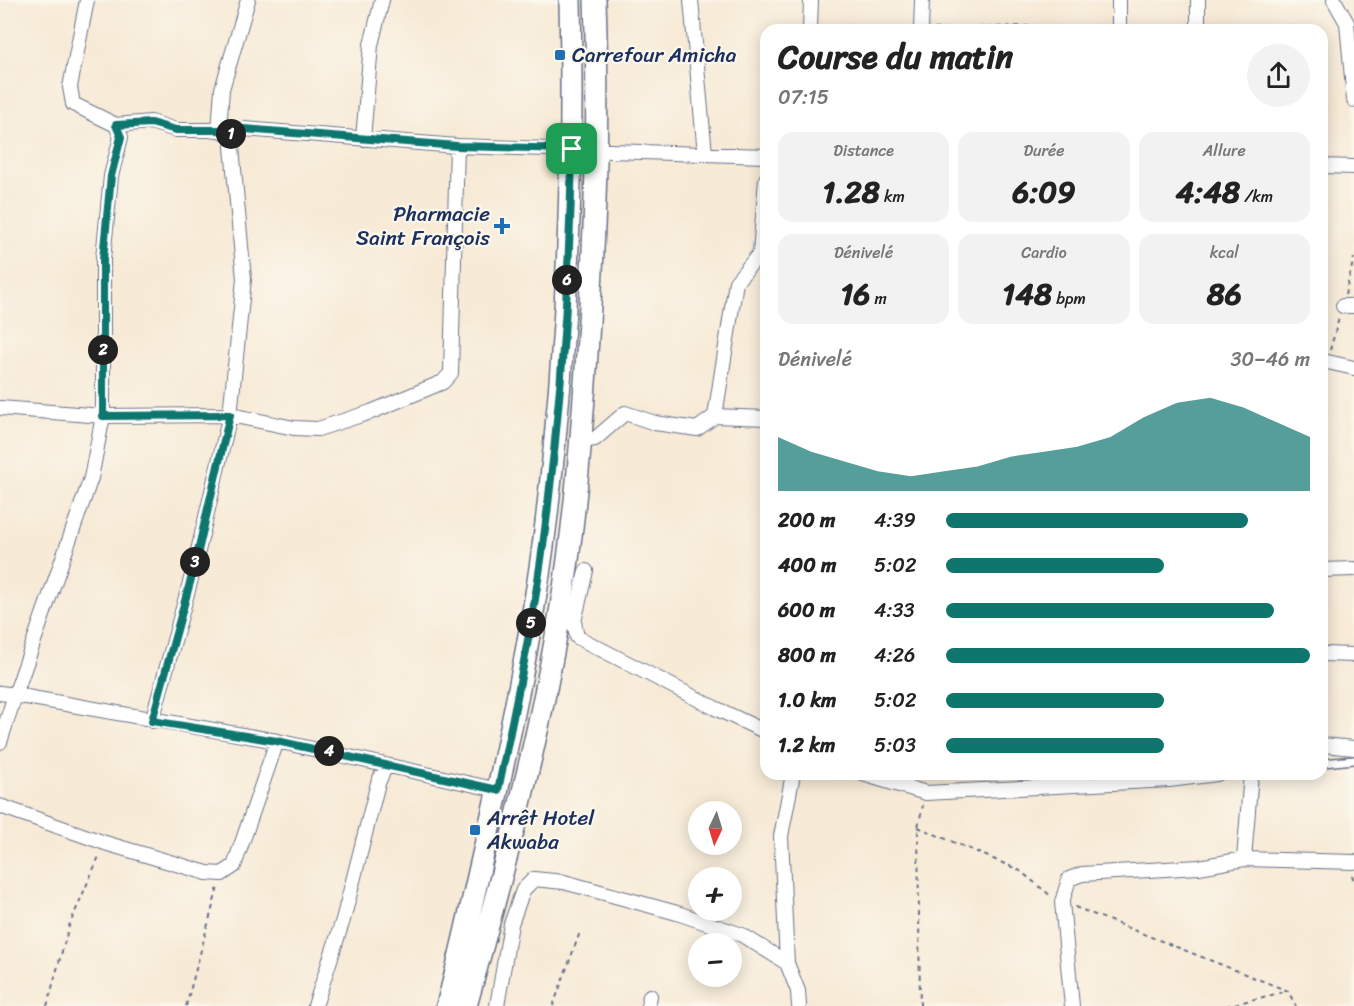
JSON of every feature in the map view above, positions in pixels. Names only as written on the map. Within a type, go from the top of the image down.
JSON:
[{"type":"main road","points":[[447,1006],[472,909],[498,790],[530,626],[545,530],[564,337],[572,149],[570,0]]},
{"type":"main road","points":[[466,1006],[511,843],[541,711],[560,613],[581,441],[594,234],[595,0]]},
{"type":"street","points":[[87,0],[70,87],[73,104],[116,125],[151,123],[176,130],[219,130],[235,136]]},
{"type":"street","points":[[219,130],[222,89],[248,0]]},
{"type":"street","points":[[363,138],[370,45],[382,0]]},
{"type":"street","points":[[691,0],[705,154]]},
{"type":"street","points":[[810,24],[811,0]]},
{"type":"street","points":[[921,24],[922,0]]},
{"type":"street","points":[[1119,0],[1119,24]]},
{"type":"street","points":[[1198,0],[1198,24]]},
{"type":"street","points":[[1334,0],[1347,23],[1354,100]]},
{"type":"street","points":[[0,742],[91,478],[103,416],[103,259],[111,176],[121,137],[116,125]]},
{"type":"street","points":[[152,721],[194,568],[230,415],[244,279],[232,147],[235,136],[244,129],[457,146],[760,156]]},
{"type":"street","points":[[0,408],[103,416],[230,415],[294,428],[318,429],[360,416],[443,382],[451,372],[457,146]]},
{"type":"street","points":[[1328,166],[1354,167]]},
{"type":"street","points":[[715,416],[736,282],[760,253]]},
{"type":"street","points":[[1328,361],[1354,368]]},
{"type":"street","points":[[581,441],[595,439],[625,413],[655,423],[697,429],[715,416],[760,418]]},
{"type":"street","points":[[1328,570],[1354,569]]},
{"type":"street","points":[[586,570],[574,622],[577,637],[589,646],[760,729]]},
{"type":"street","points":[[1328,654],[1354,655]]},
{"type":"street","points":[[0,693],[277,741],[498,790]]},
{"type":"street","points":[[0,806],[105,843],[207,873],[222,874],[234,866],[277,741]]},
{"type":"street","points":[[1328,745],[1354,748]]},
{"type":"street","points":[[315,1006],[343,920],[378,783],[386,765]]},
{"type":"street","points":[[792,780],[781,836],[787,963],[798,991],[799,1006]]},
{"type":"street","points":[[883,780],[926,793],[1169,780]]},
{"type":"street","points":[[1244,859],[1251,780]]},
{"type":"street","points":[[1072,1006],[1062,902],[1069,879],[1082,874],[1199,867],[1244,859],[1354,862]]},
{"type":"street","points":[[497,1006],[505,947],[511,924],[523,890],[534,879],[574,885],[640,901],[687,916],[742,935],[787,963]]},
{"type":"lane","points":[[1328,763],[1354,760]]},
{"type":"path","points":[[920,1006],[918,827],[926,793]]},
{"type":"path","points":[[918,827],[1019,870],[1044,892],[1062,902],[1288,991],[1296,1006]]},
{"type":"path","points":[[47,1006],[69,926],[105,843]]},
{"type":"path","points":[[186,1006],[222,874]]},
{"type":"path","points":[[553,1006],[580,932]]},
{"type":"path","points":[[1226,1006],[1288,991]]},
{"type":"place","name":"Carrefour Amicha","points":[[560,55]]},
{"type":"place","name":"Pharmacie Saint François","points":[[502,226]]},
{"type":"place","name":"Arrêt Hotel Akwaba","points":[[475,830]]},
{"type":"route","points":[[151,123],[176,130],[219,130],[235,136],[244,129],[457,146],[572,149],[564,337],[545,530],[517,699],[498,790],[339,753],[152,721],[194,568],[230,415],[103,416],[103,259],[111,176],[121,137],[116,125],[151,123]]}]
